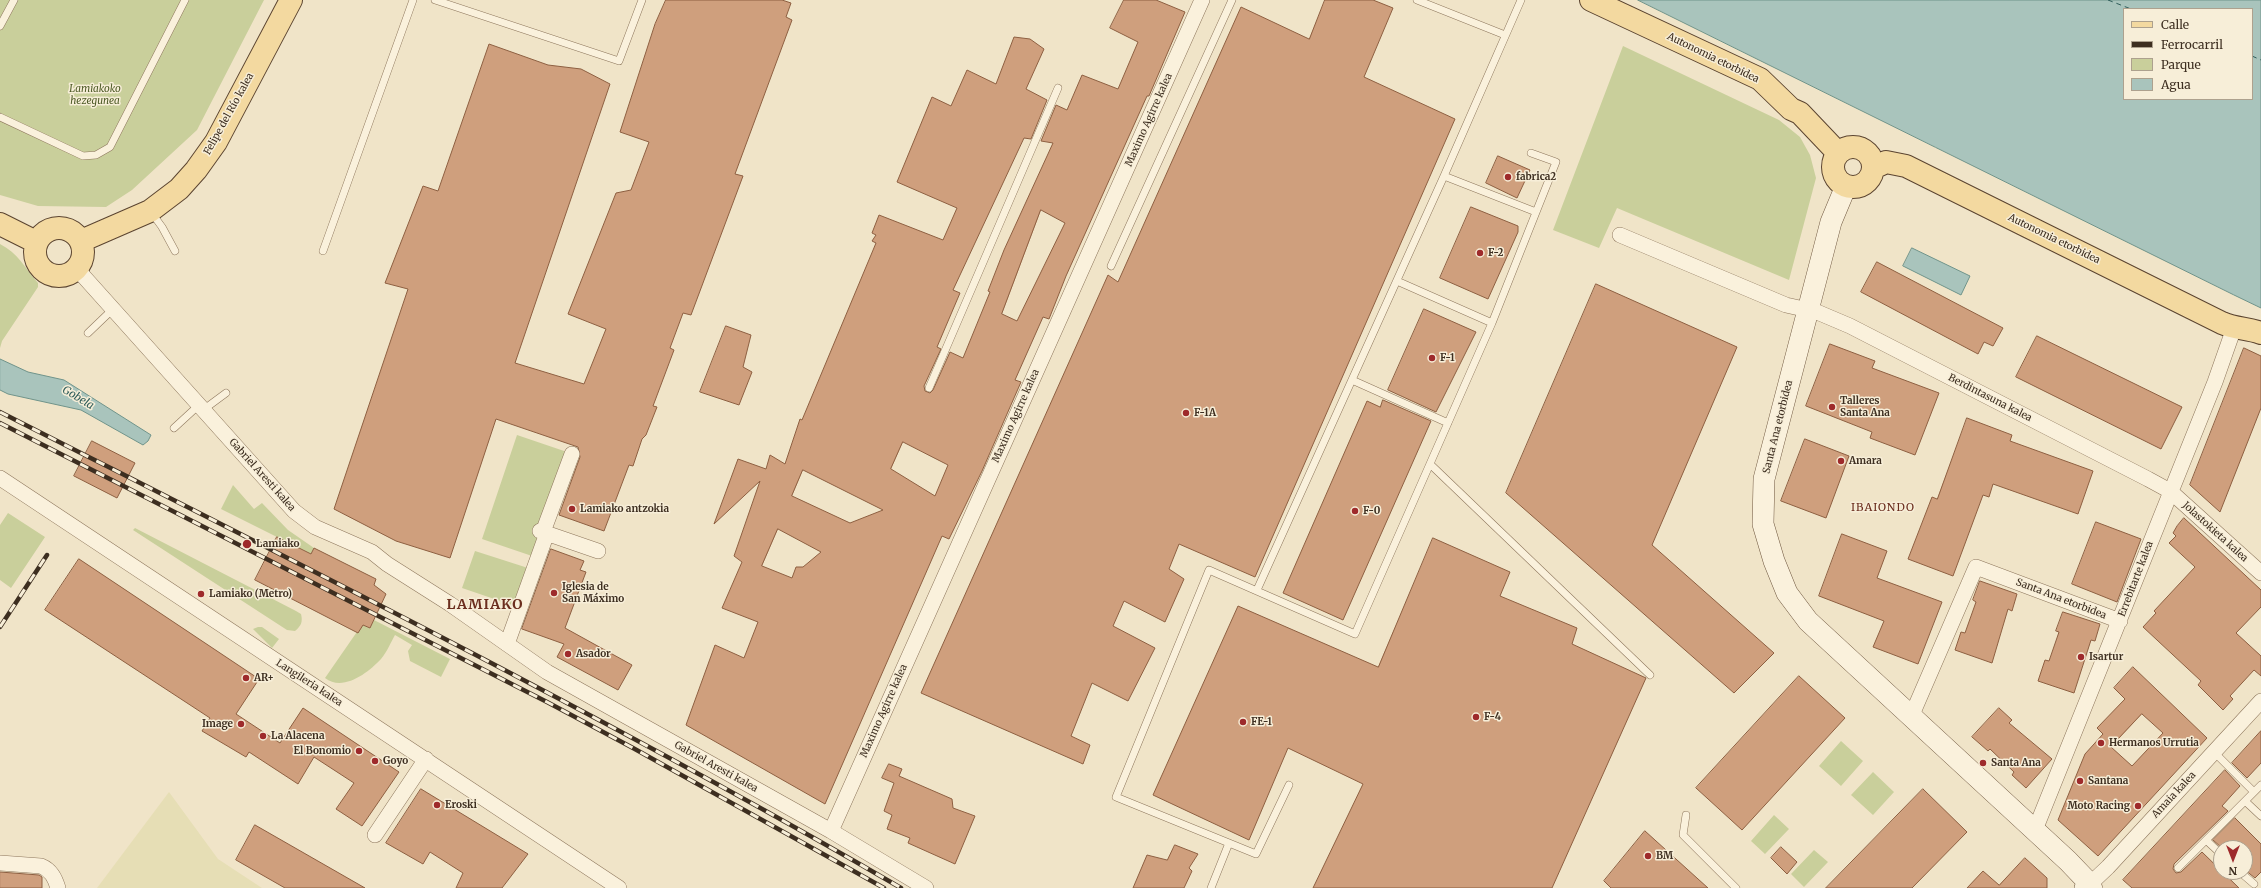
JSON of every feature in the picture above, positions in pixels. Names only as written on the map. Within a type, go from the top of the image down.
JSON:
[{"type":"main road","name":"Felipe del Río kalea","points":[[81,241],[150,211],[179,189],[196,170],[216,142],[291,0]]},
{"type":"main road","name":"Autonomia etorbidea","points":[[1591,0],[1760,79],[1791,109],[1800,114],[1838,152]]},
{"type":"main road","points":[[1848,147],[1858,147],[1868,153],[1873,168],[1864,184],[1858,186],[1846,186],[1840,183],[1833,171],[1832,164],[1838,152],[1848,147]]},
{"type":"main road","name":"Autonomia etorbidea","points":[[1873,168],[1886,162],[1906,166],[2234,328]]},
{"type":"main road","points":[[0,224],[36,242]]},
{"type":"main road","points":[[58,228],[71,231],[81,241],[84,250],[82,260],[77,269],[62,277],[45,273],[35,259],[36,242],[45,232],[58,228]]},
{"type":"main road","points":[[2234,328],[2250,329],[2261,333]]},
{"type":"main road","points":[[2234,328],[2243,337],[2261,344]]},
{"type":"street","name":"Maximo Agirre kalea","points":[[831,831],[1202,0]]},
{"type":"street","name":"Santa Ana etorbidea","points":[[1846,186],[1831,222],[1764,479],[1763,524],[1774,561],[1787,593],[1808,621],[2035,830],[2090,887]]},
{"type":"street","name":"Berdintasuna kalea","points":[[1620,234],[1786,305],[1817,312],[1850,326],[2170,491]]},
{"type":"street","name":"Gabriel Aresti kalea","points":[[77,269],[112,310],[294,511],[315,527],[372,552],[387,564],[508,644],[547,672],[831,831],[926,888]]},
{"type":"street","name":"Errebitarte kalea","points":[[2035,830],[2215,382],[2234,328]]},
{"type":"street","points":[[508,644],[544,532],[572,454]]},
{"type":"street","name":"Langileria kalea","points":[[0,478],[426,759],[603,884],[619,888]]},
{"type":"street","name":"Jolastokieta kalea","points":[[2170,491],[2261,573]]},
{"type":"street","points":[[544,532],[598,551]]},
{"type":"street","name":"Santa Ana etorbidea","points":[[1911,717],[1976,567],[2120,621]]},
{"type":"street","name":"Amaia kalea","points":[[2090,887],[2261,700]]},
{"type":"street","points":[[375,835],[426,759]]},
{"type":"street","points":[[0,864],[41,866],[47,869],[53,876],[58,888]]},
{"type":"lane","points":[[0,26],[14,0]]},
{"type":"lane","points":[[0,117],[83,156],[96,155],[110,147],[185,0]]},
{"type":"lane","points":[[323,251],[413,0]]},
{"type":"lane","points":[[435,0],[619,61],[642,0]]},
{"type":"lane","points":[[1111,266],[1232,0]]},
{"type":"lane","points":[[1417,0],[1505,35]]},
{"type":"lane","points":[[1257,590],[1444,176],[1520,0]]},
{"type":"lane","points":[[929,388],[1058,88]]},
{"type":"lane","points":[[1289,785],[1256,854],[1116,797],[1208,570],[1257,590],[1355,634],[1492,323],[1556,162],[1531,153]]},
{"type":"lane","points":[[1444,176],[1536,212]]},
{"type":"lane","points":[[150,211],[162,226],[175,251]]},
{"type":"lane","points":[[1397,281],[1492,323]]},
{"type":"lane","points":[[88,333],[112,310]]},
{"type":"lane","points":[[1352,380],[1448,423]]},
{"type":"lane","points":[[174,428],[201,408],[226,393]]},
{"type":"lane","points":[[1430,464],[1650,675]]},
{"type":"lane","points":[[2214,752],[2254,792]]},
{"type":"lane","points":[[2178,868],[2261,785]]},
{"type":"lane","points":[[2245,801],[2261,816]]},
{"type":"lane","points":[[1686,815],[1682,835],[1736,888]]},
{"type":"lane","points":[[2206,840],[2213,847]]},
{"type":"lane","points":[[1211,888],[1229,843]]},
{"type":"lane","points":[[2249,880],[2254,884]]},
{"type":"shaded area","points":[[169,792],[218,859],[262,888],[97,888]]},
{"type":"green space","name":"Lamiakoko hezegunea","points":[[0,0],[264,0],[197,130],[132,190],[106,207],[38,206],[0,195]]},
{"type":"green space","points":[[1623,46],[1779,120],[1800,137],[1810,155],[1816,178],[1789,280],[1617,208],[1599,248],[1553,230]]},
{"type":"green space","points":[[0,244],[12,252],[21,261],[38,283],[38,287],[2,341],[0,348]]},
{"type":"green space","points":[[517,435],[567,452],[532,556],[482,539]]},
{"type":"green space","points":[[233,485],[254,509],[262,503],[288,530],[314,548],[311,554],[221,509]]},
{"type":"green space","points":[[8,513],[45,537],[11,588],[0,580],[0,525]]},
{"type":"green space","points":[[135,528],[296,611],[301,614],[302,622],[300,626],[295,631],[287,630],[133,530]]},
{"type":"green space","points":[[475,551],[528,568],[515,606],[462,588]]},
{"type":"green space","points":[[374,620],[450,659],[441,677],[410,661],[408,651],[412,645],[395,635],[381,659],[362,675],[347,682],[340,683],[332,682],[325,678],[361,626],[363,625],[370,628]]},
{"type":"green space","points":[[262,627],[279,639],[272,648],[253,629]]},
{"type":"green space","points":[[1841,741],[1863,761],[1841,786],[1819,766]]},
{"type":"green space","points":[[1873,772],[1894,792],[1873,815],[1851,795]]},
{"type":"green space","points":[[1774,815],[1789,829],[1765,854],[1751,841]]},
{"type":"green space","points":[[1814,850],[1828,862],[1804,887],[1791,874]]},
{"type":"water","points":[[1638,0],[2261,0],[2261,308],[2234,295]]},
{"type":"water","points":[[1912,248],[1970,276],[1961,295],[1903,266]]},
{"type":"water","name":"Gobela","points":[[0,359],[28,372],[64,380],[151,435],[148,441],[143,445],[81,410],[8,394],[0,390]]},
{"type":"building","points":[[666,0],[782,0],[791,3],[786,17],[792,20],[735,174],[743,176],[691,315],[683,313],[670,348],[674,350],[653,406],[657,407],[646,435],[642,439],[633,466],[629,465],[604,531],[559,515],[580,457],[578,447],[496,419],[450,558],[396,541],[334,509],[408,289],[385,283],[423,186],[438,191],[489,44],[548,65],[581,69],[610,84],[515,363],[584,384],[606,329],[568,314],[616,193],[631,190],[649,142],[620,132],[655,24]]},
{"type":"building","points":[[1124,0],[1156,0],[1185,12],[1149,96],[1147,96],[1066,276],[1049,319],[1043,317],[1015,380],[1021,382],[982,471],[949,539],[942,536],[825,804],[686,725],[715,645],[744,658],[758,622],[722,608],[742,562],[734,556],[760,481],[714,524],[738,459],[766,469],[770,455],[785,464],[800,419],[802,420],[876,243],[872,241],[876,235],[872,233],[879,215],[943,240],[957,208],[897,182],[932,97],[951,106],[967,70],[996,84],[1014,37],[1030,39],[1044,49],[1026,89],[1047,100],[1031,139],[1024,138],[953,290],[960,293],[937,347],[941,349],[924,386],[925,391],[930,393],[933,390],[950,352],[963,358],[990,292],[988,291],[1004,250],[1053,143],[1041,141],[1056,105],[1067,110],[1082,75],[1118,89],[1138,42],[1110,28]],"holes":[[[1041,210],[1065,223],[1017,321],[1002,314]],[[903,442],[948,465],[935,496],[891,469]],[[803,470],[883,510],[850,523],[792,496]],[[778,529],[821,552],[803,567],[796,567],[792,578],[762,566]]]},
{"type":"building","name":"F-1A","points":[[1325,0],[1373,0],[1393,8],[1364,77],[1455,119],[1255,577],[1179,544],[1169,569],[1184,579],[1165,622],[1124,601],[1113,626],[1155,648],[1128,701],[1092,683],[1071,736],[1090,745],[1083,764],[921,693],[1108,275],[1118,282],[1241,7],[1309,39]]},
{"type":"building","name":"fabrica2","points":[[1498,156],[1530,170],[1517,198],[1486,183]]},
{"type":"building","name":"F-2","points":[[1471,207],[1518,226],[1518,232],[1488,299],[1440,278]]},
{"type":"building","points":[[1877,262],[2003,328],[1993,346],[1984,342],[1978,354],[1861,292]]},
{"type":"building","points":[[1596,284],[1737,347],[1652,545],[1774,653],[1734,693],[1506,493]]},
{"type":"building","name":"F-1","points":[[1424,309],[1476,332],[1436,412],[1388,390]]},
{"type":"building","points":[[726,326],[751,335],[743,367],[752,372],[739,405],[700,392]]},
{"type":"building","points":[[2037,336],[2182,407],[2161,449],[2016,377]]},
{"type":"building","points":[[1830,344],[1875,361],[1872,368],[1939,393],[1915,455],[1870,438],[1872,432],[1806,406]]},
{"type":"building","points":[[2244,348],[2261,356],[2261,408],[2220,512],[2190,485]]},
{"type":"building","name":"F-0","points":[[1383,400],[1431,421],[1343,620],[1283,593],[1367,401],[1380,407]]},
{"type":"building","points":[[1967,418],[2012,435],[2010,441],[2093,471],[2078,514],[1993,484],[1989,497],[1983,495],[1953,576],[1908,559],[1932,497],[1937,499]]},
{"type":"building","points":[[1805,439],[1849,456],[1826,518],[1781,501]]},
{"type":"building","points":[[92,441],[135,463],[117,498],[74,476]]},
{"type":"building","points":[[2184,518],[2261,590],[2261,607],[2236,633],[2261,656],[2261,676],[2254,670],[2230,696],[2233,699],[2223,710],[2198,685],[2201,681],[2143,627],[2156,613],[2154,611],[2195,567],[2169,543],[2176,536],[2173,533]]},
{"type":"building","points":[[2096,522],[2141,539],[2117,602],[2072,584]]},
{"type":"building","points":[[1842,534],[1887,551],[1877,578],[1942,602],[1918,664],[1873,647],[1884,621],[1819,596]]},
{"type":"building","points":[[277,537],[311,554],[314,548],[376,579],[374,585],[386,594],[370,628],[363,625],[358,633],[255,580]]},
{"type":"building","name":"F-4","points":[[1433,538],[1510,572],[1500,596],[1577,628],[1572,644],[1646,678],[1552,888],[1313,888],[1363,784],[1288,748],[1249,840],[1153,795],[1238,606],[1378,667]]},
{"type":"building","points":[[551,549],[584,561],[580,570],[586,572],[565,628],[632,665],[618,690],[557,657],[564,644],[522,629]]},
{"type":"building","points":[[79,559],[259,679],[236,714],[280,743],[303,708],[399,772],[362,826],[336,809],[354,783],[314,757],[298,784],[249,752],[246,757],[202,731],[210,718],[45,610]]},
{"type":"building","points":[[1980,581],[2017,594],[2012,611],[2008,609],[1992,663],[1955,650],[1961,632],[1965,633],[1976,602],[1973,600]]},
{"type":"building","points":[[2063,612],[2100,624],[2095,641],[2091,640],[2074,693],[2038,681],[2045,660],[2049,661],[2059,632],[2056,631]]},
{"type":"building","points":[[2133,667],[2207,738],[2098,856],[2058,820],[2085,754],[2103,734],[2097,728],[2125,699],[2114,688]],"holes":[[[2142,714],[2163,733],[2132,766],[2111,747]]]},
{"type":"building","points":[[1799,676],[1845,718],[1742,830],[1696,788]]},
{"type":"building","points":[[1999,708],[2012,720],[2009,723],[2052,759],[2026,788],[2012,775],[2014,772],[1990,749],[1988,751],[1972,737]]},
{"type":"building","points":[[2261,731],[2261,763],[2247,778],[2232,763]]},
{"type":"building","points":[[889,764],[902,769],[899,776],[952,799],[953,808],[975,816],[955,864],[908,843],[910,838],[887,829],[892,815],[884,811],[894,783],[882,778]]},
{"type":"building","points":[[2225,770],[2240,786],[2222,806],[2228,811],[2174,864],[2173,869],[2176,873],[2181,872],[2202,852],[2213,863],[2213,880],[2231,880],[2239,888],[2132,888],[2123,880]]},
{"type":"building","points":[[421,789],[528,854],[502,888],[456,888],[463,873],[430,852],[423,864],[386,843]]},
{"type":"building","points":[[1923,789],[1967,832],[1912,888],[1826,888]]},
{"type":"building","points":[[2235,818],[2261,844],[2261,872],[2255,878],[2253,876],[2253,840],[2213,840]]},
{"type":"building","points":[[255,825],[365,888],[285,888],[236,860]]},
{"type":"building","name":"BM","points":[[1645,831],[1708,888],[1611,888],[1604,881]]},
{"type":"building","points":[[1175,845],[1198,854],[1189,868],[1192,871],[1184,888],[1133,888],[1147,855],[1167,860]]},
{"type":"building","points":[[1781,847],[1797,862],[1787,874],[1771,858]]},
{"type":"building","points":[[2025,858],[2047,878],[2047,888],[1967,888],[1983,871],[1999,885]]},
{"type":"building","points":[[0,872],[39,875],[42,877],[42,888],[0,888]]},
{"type":"ferry route","points":[[2108,0],[2128,8]]},
{"type":"ferry route","points":[[2253,56],[2261,60]]},
{"type":"railway","points":[[0,412],[341,585],[567,703],[679,763],[901,888]]},
{"type":"railway","points":[[0,423],[547,702],[633,748],[884,888]]},
{"type":"railway","points":[[0,627],[47,555]]},
{"type":"place","name":"fabrica2","points":[[1508,177]]},
{"type":"place","name":"F-2","points":[[1480,253]]},
{"type":"place","name":"F-1","points":[[1432,358]]},
{"type":"place","name":"Talleres Santa Ana","points":[[1832,407]]},
{"type":"place","name":"F-1A","points":[[1186,413]]},
{"type":"place","name":"Amara","points":[[1841,461]]},
{"type":"place","name":"Lamiako antzokia","points":[[572,509]]},
{"type":"place","name":"F-0","points":[[1355,511]]},
{"type":"place","name":"Lamiako","points":[[247,544]]},
{"type":"place","name":"Iglesia de San Máximo","points":[[554,593]]},
{"type":"place","name":"Lamiako (Metro)","points":[[201,594]]},
{"type":"place","name":"Asador","points":[[568,654]]},
{"type":"place","name":"Isartur","points":[[2081,657]]},
{"type":"place","name":"AR+","points":[[246,678]]},
{"type":"place","name":"F-4","points":[[1476,717]]},
{"type":"place","name":"FE-1","points":[[1243,722]]},
{"type":"place","name":"Image","points":[[241,724]]},
{"type":"place","name":"La Alacena","points":[[263,736]]},
{"type":"place","name":"Hermanos Urrutia","points":[[2101,743]]},
{"type":"place","name":"El Bonomio","points":[[359,751]]},
{"type":"place","name":"Goyo","points":[[375,761]]},
{"type":"place","name":"Santa Ana","points":[[1983,763]]},
{"type":"place","name":"Santana","points":[[2080,781]]},
{"type":"place","name":"Eroski","points":[[437,805]]},
{"type":"place","name":"Moto Racing","points":[[2138,806]]},
{"type":"place","name":"BM","points":[[1648,856]]},
{"type":"district","name":"IBAIONDO","points":[[1883,508]]},
{"type":"district","name":"LAMIAKO","points":[[485,605]]}]
